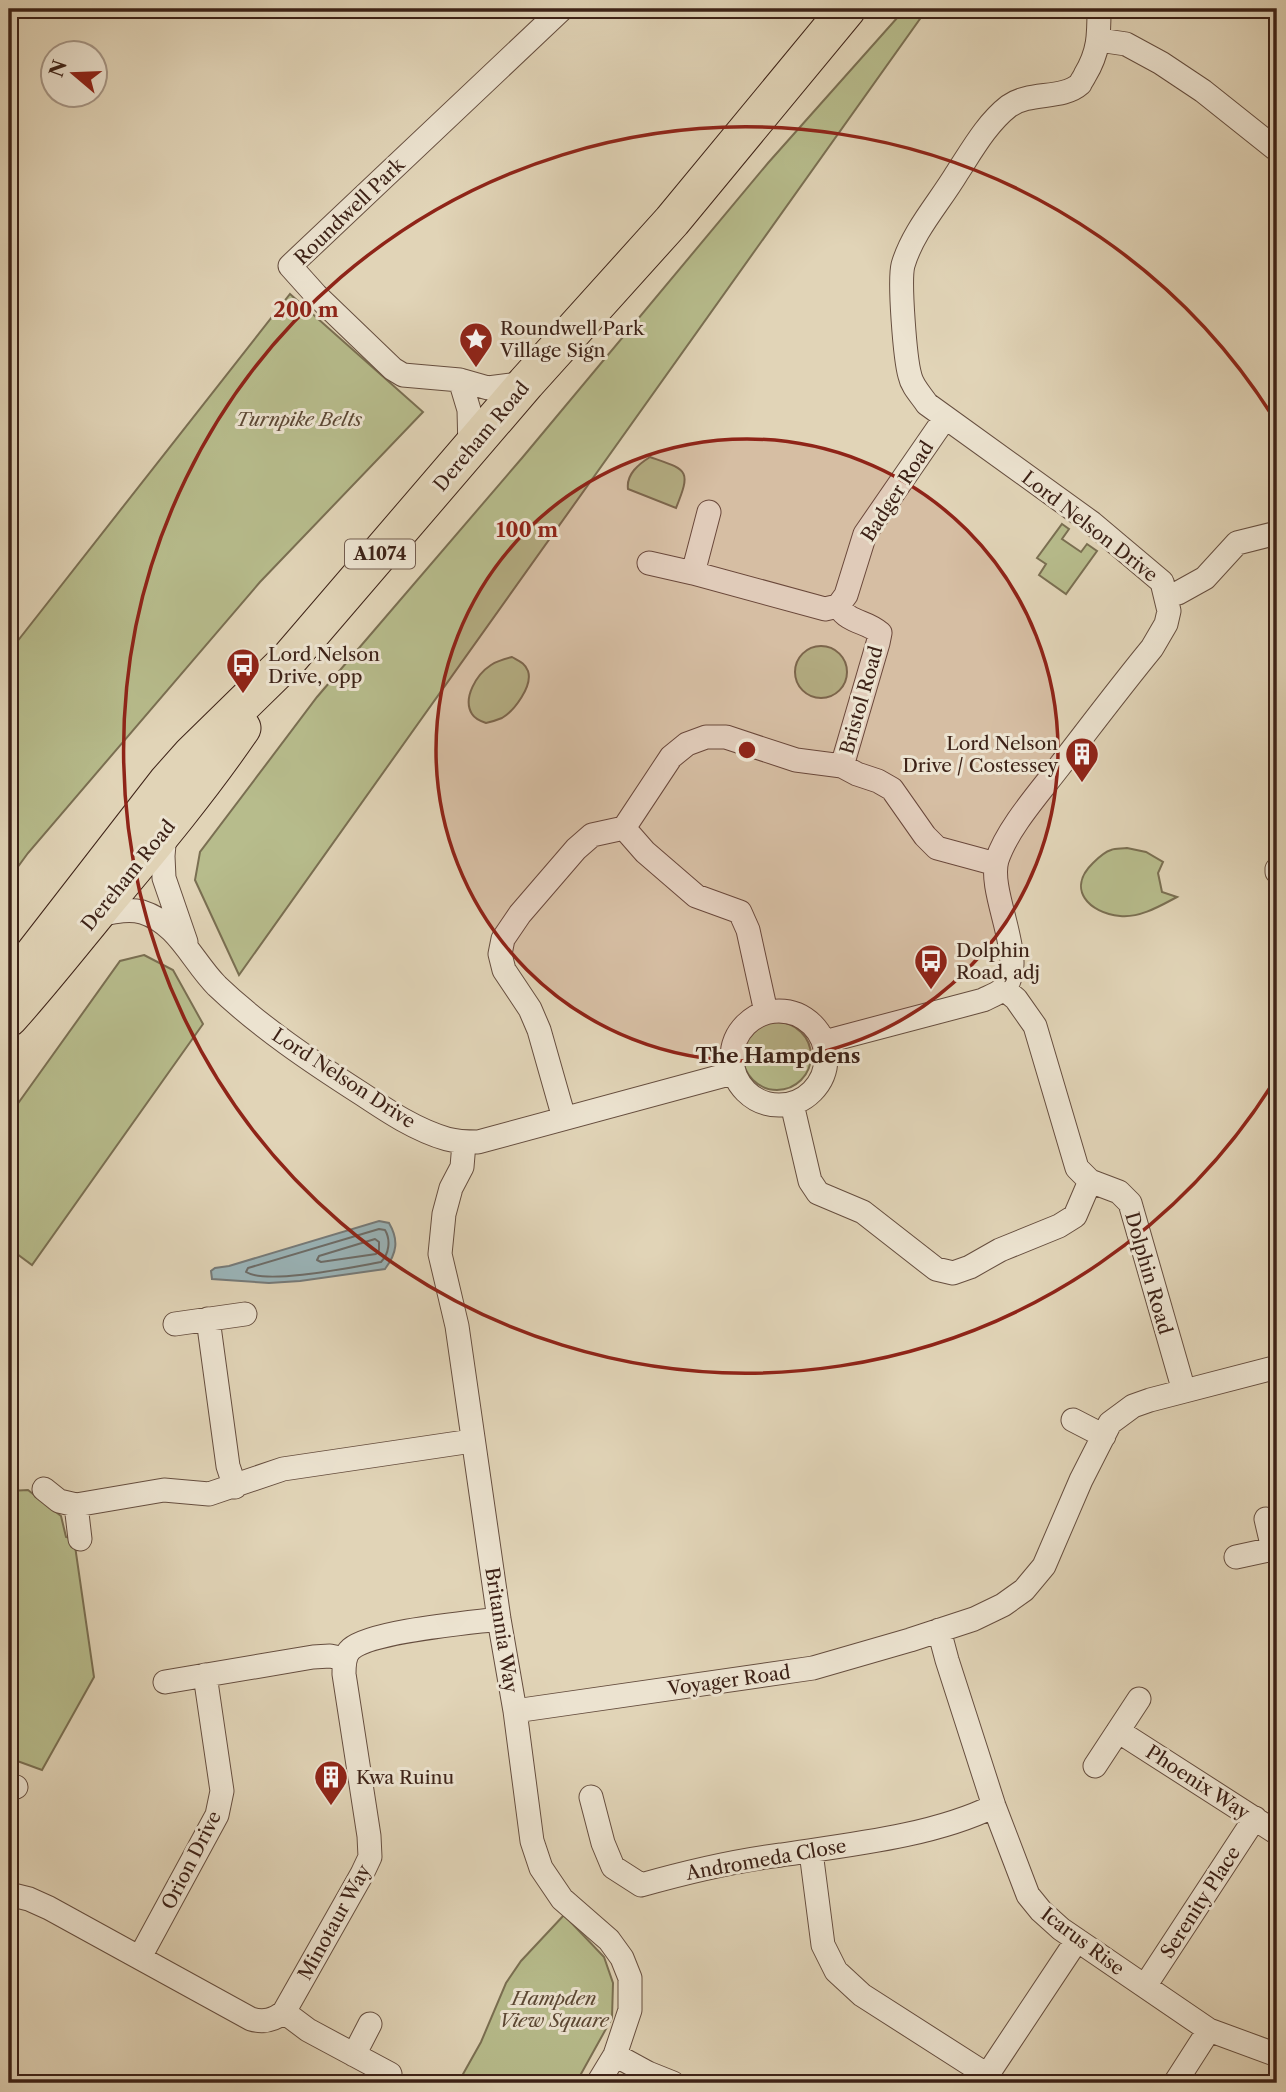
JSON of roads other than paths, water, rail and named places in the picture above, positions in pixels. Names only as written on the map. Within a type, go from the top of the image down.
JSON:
[{"type":"highway","name":"Dereham Road","points":[[9,991],[19,973],[167,782],[290,658],[526,383],[672,221],[847,9]]},
{"type":"highway","name":"Dereham Road","points":[[809,54],[859,9]]},
{"type":"highway","name":"Dereham Road","points":[[9,1018],[218,764],[290,658]]},
{"type":"street","name":"Roundwell Park","points":[[526,383],[488,388],[460,380],[403,375],[393,369],[316,295],[290,266],[562,9]]},
{"type":"street","points":[[1099,9],[1099,40],[1126,44],[1161,63],[1203,91],[1277,150]]},
{"type":"street","name":"Lord Nelson Drive","points":[[996,864],[1004,843],[1039,793],[1152,648],[1170,611],[1162,582],[1092,523],[927,404],[910,378],[903,312],[902,267],[913,242],[991,124],[1010,105],[1029,96],[1068,90],[1080,84],[1094,61],[1099,40]]},
{"type":"street","points":[[460,380],[469,410],[470,450]]},
{"type":"street","name":"Badger Road","points":[[838,606],[846,595],[865,534],[945,418]]},
{"type":"street","points":[[693,573],[709,512]]},
{"type":"street","points":[[1167,596],[1205,578],[1237,543],[1277,533]]},
{"type":"street","points":[[649,564],[693,573],[825,609],[838,606]]},
{"type":"street","name":"Bristol Road","points":[[838,606],[844,615],[853,621],[873,626],[880,633],[842,766]]},
{"type":"street","name":"Bristol Road","points":[[624,828],[671,757],[687,744],[706,737],[726,737],[796,760],[842,766],[878,781],[892,789],[925,836],[937,848],[996,864]]},
{"type":"street","points":[[564,1118],[539,1030],[530,1009],[504,970],[500,954],[503,939],[520,914],[592,835],[624,828],[645,852],[696,896],[740,912],[748,930],[765,1012]]},
{"type":"street","name":"Lord Nelson Drive","points":[[165,830],[164,878],[187,947]]},
{"type":"street","points":[[824,1042],[983,1000],[1003,989],[1009,978],[1013,959],[996,886],[996,864]]},
{"type":"street","name":"Lord Nelson Drive","points":[[94,916],[127,910],[142,912],[162,922],[187,947],[215,984],[265,1027],[336,1078],[406,1122],[437,1136],[464,1143],[478,1142],[733,1073]]},
{"type":"street","points":[[793,1104],[810,1181],[818,1192],[863,1212],[936,1269],[953,1273],[1059,1226],[1075,1216],[1090,1181],[1077,1168],[1071,1153],[1035,1026],[1016,999],[1003,989]]},
{"type":"street","points":[[790,1011],[811,1022],[824,1042],[826,1068],[814,1090],[793,1104],[768,1105],[746,1093],[733,1073],[732,1047],[744,1025],[765,1012],[790,1011]]},
{"type":"street","name":"Britannia Way","points":[[464,1143],[462,1167],[451,1188],[444,1214],[440,1254],[457,1326],[532,1841],[541,1868],[562,1899],[609,1940],[622,1958],[630,1978],[630,2010],[615,2055],[598,2083]]},
{"type":"street","name":"Dolphin Road","points":[[1090,1181],[1119,1192],[1130,1203],[1184,1391]]},
{"type":"street","points":[[175,1324],[245,1314]]},
{"type":"street","points":[[208,1319],[228,1466],[235,1487]]},
{"type":"street","points":[[939,1630],[974,1619],[1003,1605],[1024,1590],[1038,1574],[1110,1423],[1133,1406],[1277,1367]]},
{"type":"street","points":[[1073,1420],[1104,1436]]},
{"type":"street","points":[[44,1489],[59,1501],[76,1505],[164,1490],[209,1494],[283,1469],[472,1441]]},
{"type":"street","points":[[76,1505],[80,1539]]},
{"type":"street","points":[[1236,1557],[1275,1551],[1266,1519]]},
{"type":"street","points":[[165,1682],[313,1657],[345,1659],[351,1649],[376,1637],[499,1619]]},
{"type":"street","name":"Voyager Road","points":[[515,1711],[813,1668],[939,1630]]},
{"type":"street","name":"Icarus Rise","points":[[939,1630],[994,1806],[1028,1895],[1041,1911],[1077,1940],[1209,2030],[1277,2055]]},
{"type":"street","name":"Minotaur Way","points":[[284,2012],[369,1857],[369,1836],[344,1674],[345,1659]]},
{"type":"street","name":"Orion Drive","points":[[140,1957],[217,1815],[222,1791],[205,1675]]},
{"type":"street","points":[[1095,1766],[1139,1699]]},
{"type":"street","name":"Phoenix Way","points":[[1118,1731],[1277,1833]]},
{"type":"street","name":"Andromeda Close","points":[[591,1797],[603,1843],[613,1867],[640,1885],[717,1865],[811,1852],[935,1828],[994,1806]]},
{"type":"street","name":"Serenity Place","points":[[1145,1986],[1255,1818]]},
{"type":"street","points":[[811,1852],[823,1945],[836,1971],[862,1995],[984,2079],[1077,1940]]},
{"type":"street","points":[[9,1894],[49,1908],[251,2019],[258,2022],[275,2019],[284,2012],[308,2029],[390,2074]]},
{"type":"street","points":[[354,2054],[370,2024]]},
{"type":"street","points":[[1175,2083],[1209,2030]]},
{"type":"street","points":[[615,2055],[673,2083]]},
{"type":"water","points":[[379,1221],[389,1223],[395,1241],[394,1252],[385,1269],[269,1283],[212,1279],[211,1271],[215,1268]]},
{"type":"place","name":"Roundwell Park Village Sign","points":[[476,369]]},
{"type":"place","name":"Lord Nelson Drive, opp","points":[[243,695]]},
{"type":"place","name":"Lord Nelson Drive / Costessey","points":[[1082,784]]},
{"type":"place","name":"Dolphin Road, adj","points":[[931,991]]},
{"type":"place","name":"Kwa Ruinu","points":[[331,1807]]},
{"type":"district","name":"The Hampdens","points":[[778,1056]]},
{"type":"park label","name":"Turnpike Belts","points":[[299,419]]},
{"type":"park label","name":"Hampden View Square","points":[[554,2009]]}]
